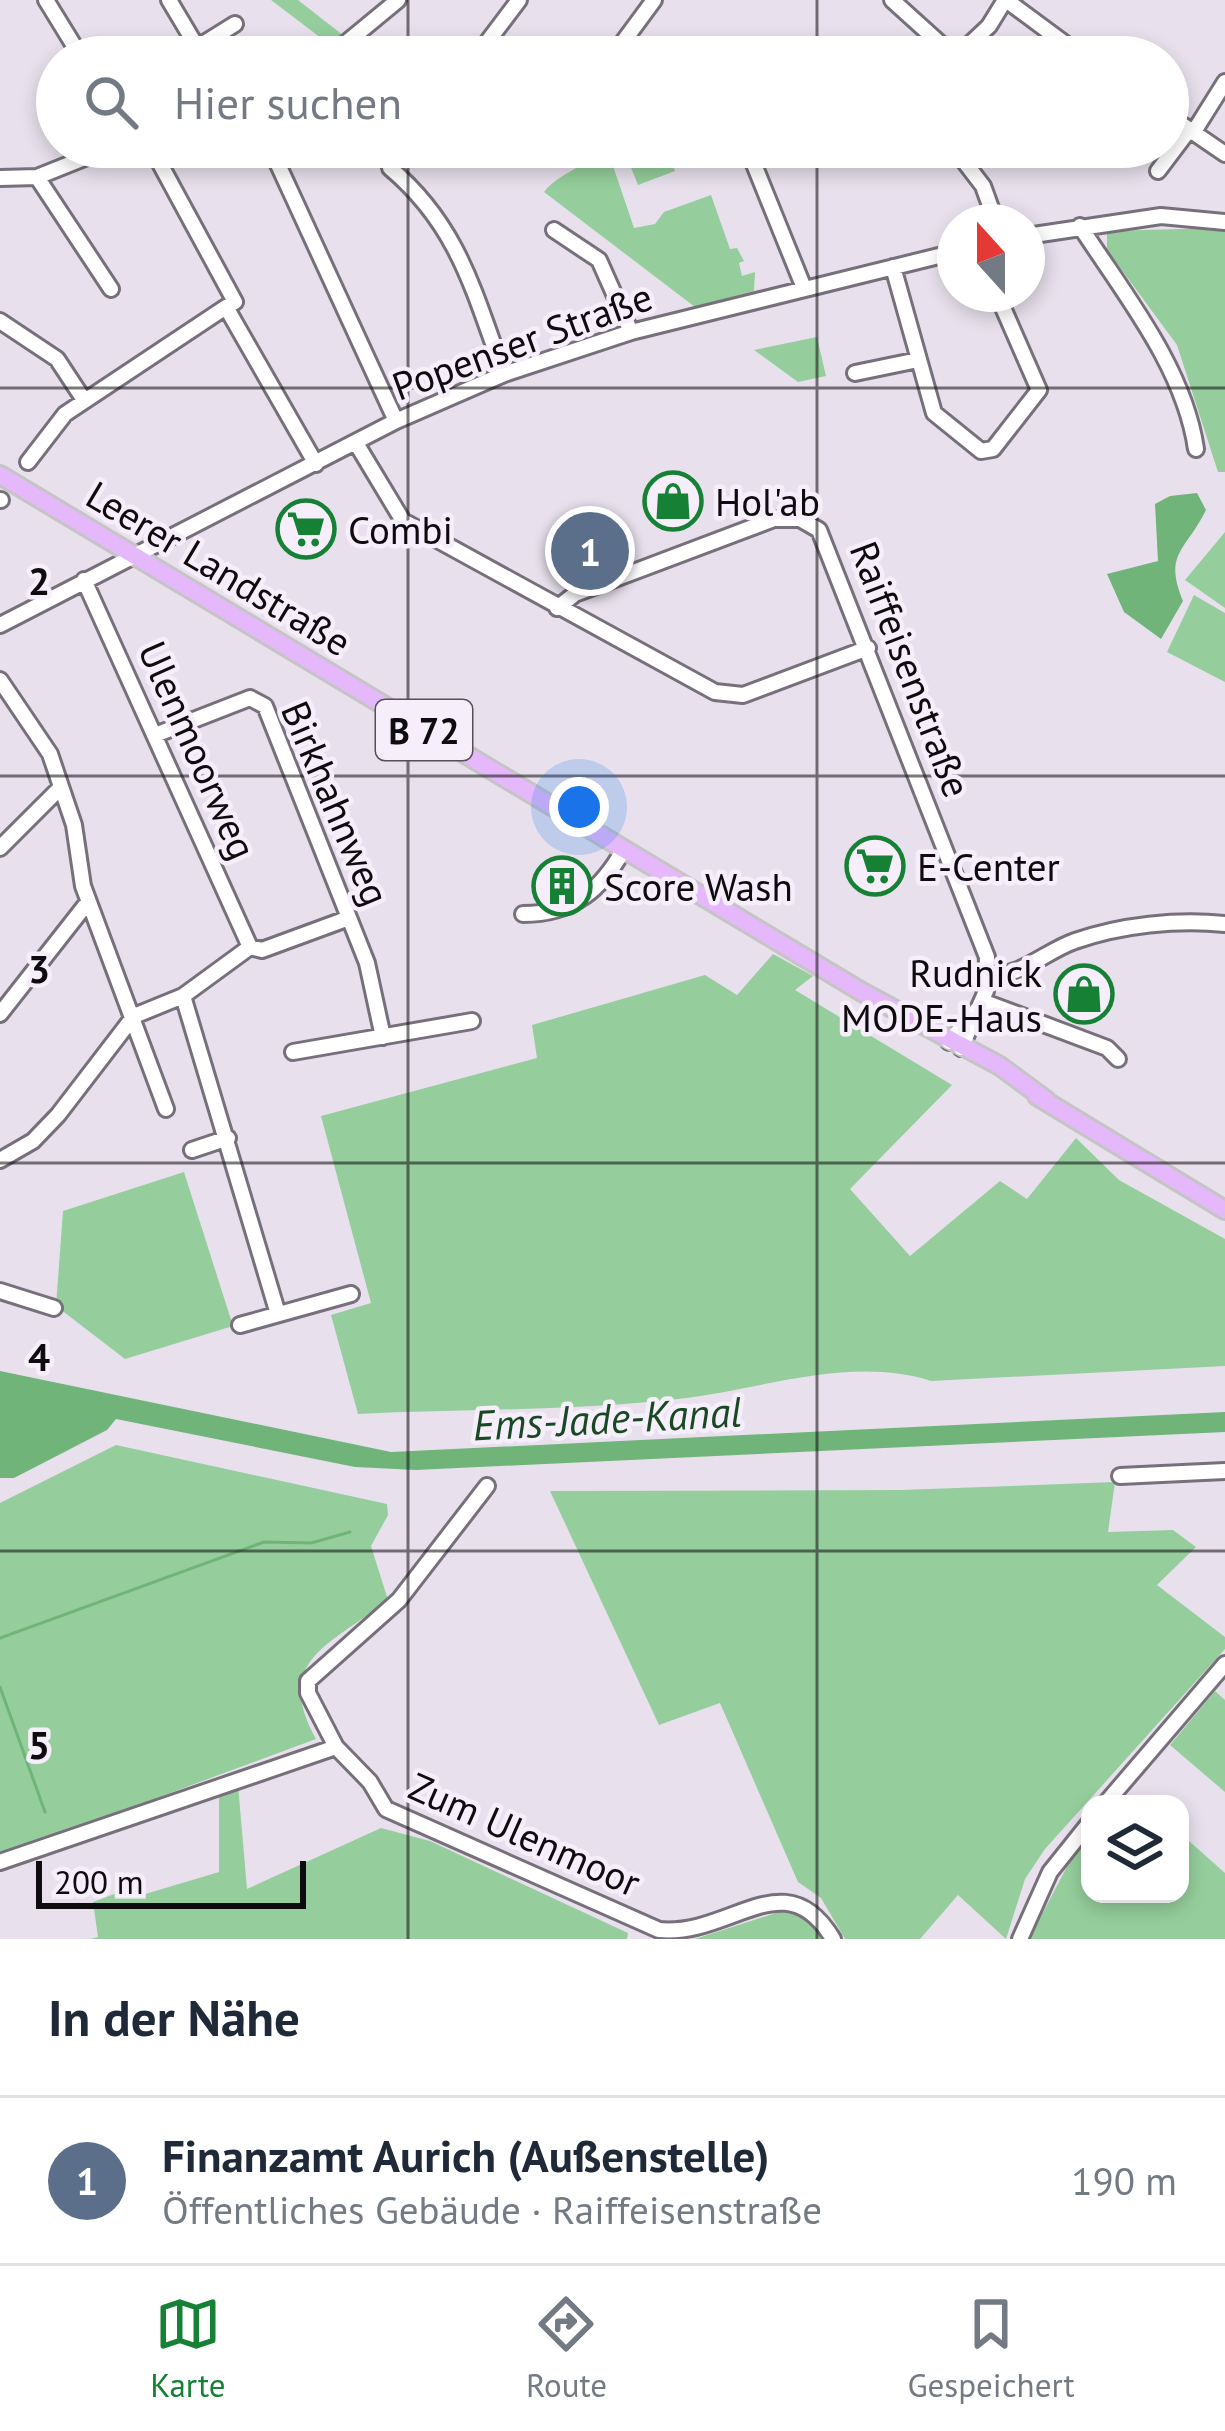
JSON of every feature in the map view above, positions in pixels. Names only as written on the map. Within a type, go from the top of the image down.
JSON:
[{"type":"main road","name":"Leerer Landstraße","points":[[0,475],[1225,1210]]},
{"type":"street","points":[[46,0],[68,36]]},
{"type":"street","points":[[169,0],[190,36]]},
{"type":"street","points":[[492,36],[519,0]]},
{"type":"street","points":[[627,36],[654,0]]},
{"type":"street","points":[[892,0],[932,36]]},
{"type":"street","points":[[978,36],[1005,0],[1054,36]]},
{"type":"street","points":[[353,36],[394,1]]},
{"type":"street","points":[[215,36],[235,24]]},
{"type":"street","points":[[1189,133],[1225,82]]},
{"type":"street","points":[[1191,131],[1225,154]]},
{"type":"street","points":[[0,178],[37,177],[60,168]]},
{"type":"street","points":[[28,463],[47,431],[84,400],[235,302],[162,168]]},
{"type":"street","points":[[280,168],[396,421]]},
{"type":"street","points":[[391,168],[429,201],[444,224],[504,374]]},
{"type":"street","points":[[755,168],[804,288]]},
{"type":"street","points":[[969,168],[990,204]]},
{"type":"street","points":[[37,177],[111,289]]},
{"type":"street","points":[[1045,233],[1161,216],[1225,222]]},
{"type":"street","points":[[1080,226],[1156,342],[1193,426],[1196,449]]},
{"type":"street","points":[[554,230],[599,260],[631,332]]},
{"type":"street","name":"Popenser Straße","points":[[0,625],[396,421],[504,374],[631,332],[937,256]]},
{"type":"street","points":[[893,267],[934,413],[981,451],[993,449],[1039,390],[1005,312]]},
{"type":"street","points":[[226,307],[316,464]]},
{"type":"street","points":[[0,321],[56,359],[84,400]]},
{"type":"street","points":[[855,373],[918,360]]},
{"type":"street","points":[[356,442],[403,521],[726,696],[743,695],[868,648]]},
{"type":"street","name":"Raiffeisenstraße","points":[[557,608],[575,594],[774,519],[792,517],[811,524],[830,545],[988,970]]},
{"type":"street","name":"Ulenmoorweg","points":[[85,580],[250,947]]},
{"type":"street","points":[[0,680],[40,733],[74,825],[88,902],[166,1108]]},
{"type":"street","name":"Birkhahnweg","points":[[154,735],[250,698],[265,706],[374,986],[383,1037]]},
{"type":"street","points":[[0,848],[60,788]]},
{"type":"street","points":[[523,914],[542,914],[595,894],[624,849]]},
{"type":"street","points":[[0,1014],[88,902]]},
{"type":"street","points":[[0,1160],[33,1141],[58,1115],[134,1016],[183,997],[250,947],[262,950],[349,917]]},
{"type":"street","points":[[955,1045],[981,1004],[988,970],[1030,962],[1079,939],[1191,920],[1225,924]]},
{"type":"street","points":[[183,997],[278,1314]]},
{"type":"street","points":[[981,1004],[1107,1048],[1118,1059]]},
{"type":"street","points":[[293,1052],[472,1021]]},
{"type":"street","points":[[192,1150],[228,1138]]},
{"type":"street","points":[[0,1291],[54,1308]]},
{"type":"street","points":[[240,1325],[351,1294]]},
{"type":"street","points":[[1120,1476],[1225,1471]]},
{"type":"street","points":[[0,1862],[336,1747],[308,1693],[308,1681],[399,1600],[487,1486]]},
{"type":"street","points":[[1113,1795],[1225,1664]]},
{"type":"street","name":"Zum Ulenmoor","points":[[336,1747],[370,1782],[386,1809],[659,1930],[689,1930],[789,1900],[809,1906],[833,1939]]},
{"type":"street","points":[[1020,1939],[1050,1872],[1081,1833]]},
{"type":"shaded area","points":[[271,0],[298,0],[344,36],[318,36]]},
{"type":"shaded area","points":[[576,168],[614,168],[634,228],[655,224],[664,212],[711,195],[730,249],[737,248],[744,261],[739,263],[742,276],[755,272],[754,291],[695,307],[544,192]]},
{"type":"shaded area","points":[[631,168],[674,168],[675,171],[638,185]]},
{"type":"shaded area","points":[[1107,231],[1225,231],[1225,472],[1218,472],[1177,345],[1107,250]]},
{"type":"shaded area","points":[[817,337],[826,376],[798,382],[754,350]]},
{"type":"shaded area","points":[[1197,493],[1206,510],[1176,562],[1183,601],[1161,639],[1124,612],[1107,574],[1158,561],[1155,504],[1170,496]]},
{"type":"shaded area","points":[[1225,532],[1225,608],[1185,580]]},
{"type":"shaded area","points":[[1194,595],[1225,613],[1225,682],[1167,652]]},
{"type":"shaded area","points":[[773,954],[813,976],[795,990],[952,1085],[850,1189],[910,1256],[1000,1181],[1027,1199],[1076,1138],[1119,1180],[1225,1239],[1225,1366],[931,1381],[900,1374],[837,1373],[638,1403],[358,1414],[331,1315],[371,1303],[321,1116],[537,1058],[532,1025],[705,975],[737,995]]},
{"type":"shaded area","points":[[184,1172],[233,1326],[125,1359],[56,1306],[63,1211]]},
{"type":"shaded area","points":[[0,1371],[391,1452],[1225,1412],[1225,1432],[416,1470],[355,1467],[116,1419],[107,1430],[14,1478],[0,1478]]},
{"type":"shaded area","points":[[116,1445],[387,1504],[388,1515],[371,1546],[388,1600],[329,1643],[304,1672],[304,1712],[316,1739],[0,1856],[0,1503]]},
{"type":"shaded area","points":[[1115,1482],[1108,1532],[1173,1530],[1196,1547],[1157,1585],[1225,1637],[1225,1649],[1094,1795],[1081,1795],[1081,1809],[1025,1879],[1006,1939],[958,1895],[920,1939],[845,1939],[821,1898],[798,1882],[720,1703],[659,1725],[550,1491],[901,1490]]},
{"type":"shaded area","points":[[1215,1691],[1225,1700],[1225,1792],[1170,1745]]},
{"type":"shaded area","points":[[238,1785],[247,1889],[381,1828],[430,1841],[628,1933],[627,1939],[90,1939],[98,1937],[93,1902],[130,1888],[132,1898],[219,1872],[219,1790]]},
{"type":"shaded area","points":[[1189,1841],[1225,1873],[1225,1939],[1029,1939],[1081,1847],[1081,1903],[1189,1903]]},
{"type":"shaded area","points":[[782,1911],[801,1913],[826,1939],[695,1939]]},
{"type":"waterway","points":[[0,1638],[264,1542],[311,1543],[350,1532]]},
{"type":"waterway","points":[[0,1687],[45,1812]]},
{"type":"place","name":"Hol'ab","points":[[673,501]]},
{"type":"place","name":"Combi","points":[[306,529]]},
{"type":"place","name":"Finanzamt Aurich (Außenstelle)","points":[[590,551]]},
{"type":"place","name":"E-Center","points":[[875,866]]},
{"type":"place","name":"Score Wash","points":[[562,886]]},
{"type":"place","name":"Rudnick MODE-Haus","points":[[1084,994]]},
{"type":"water label","name":"Ems-Jade-Kanal","points":[[607,1418]]}]
